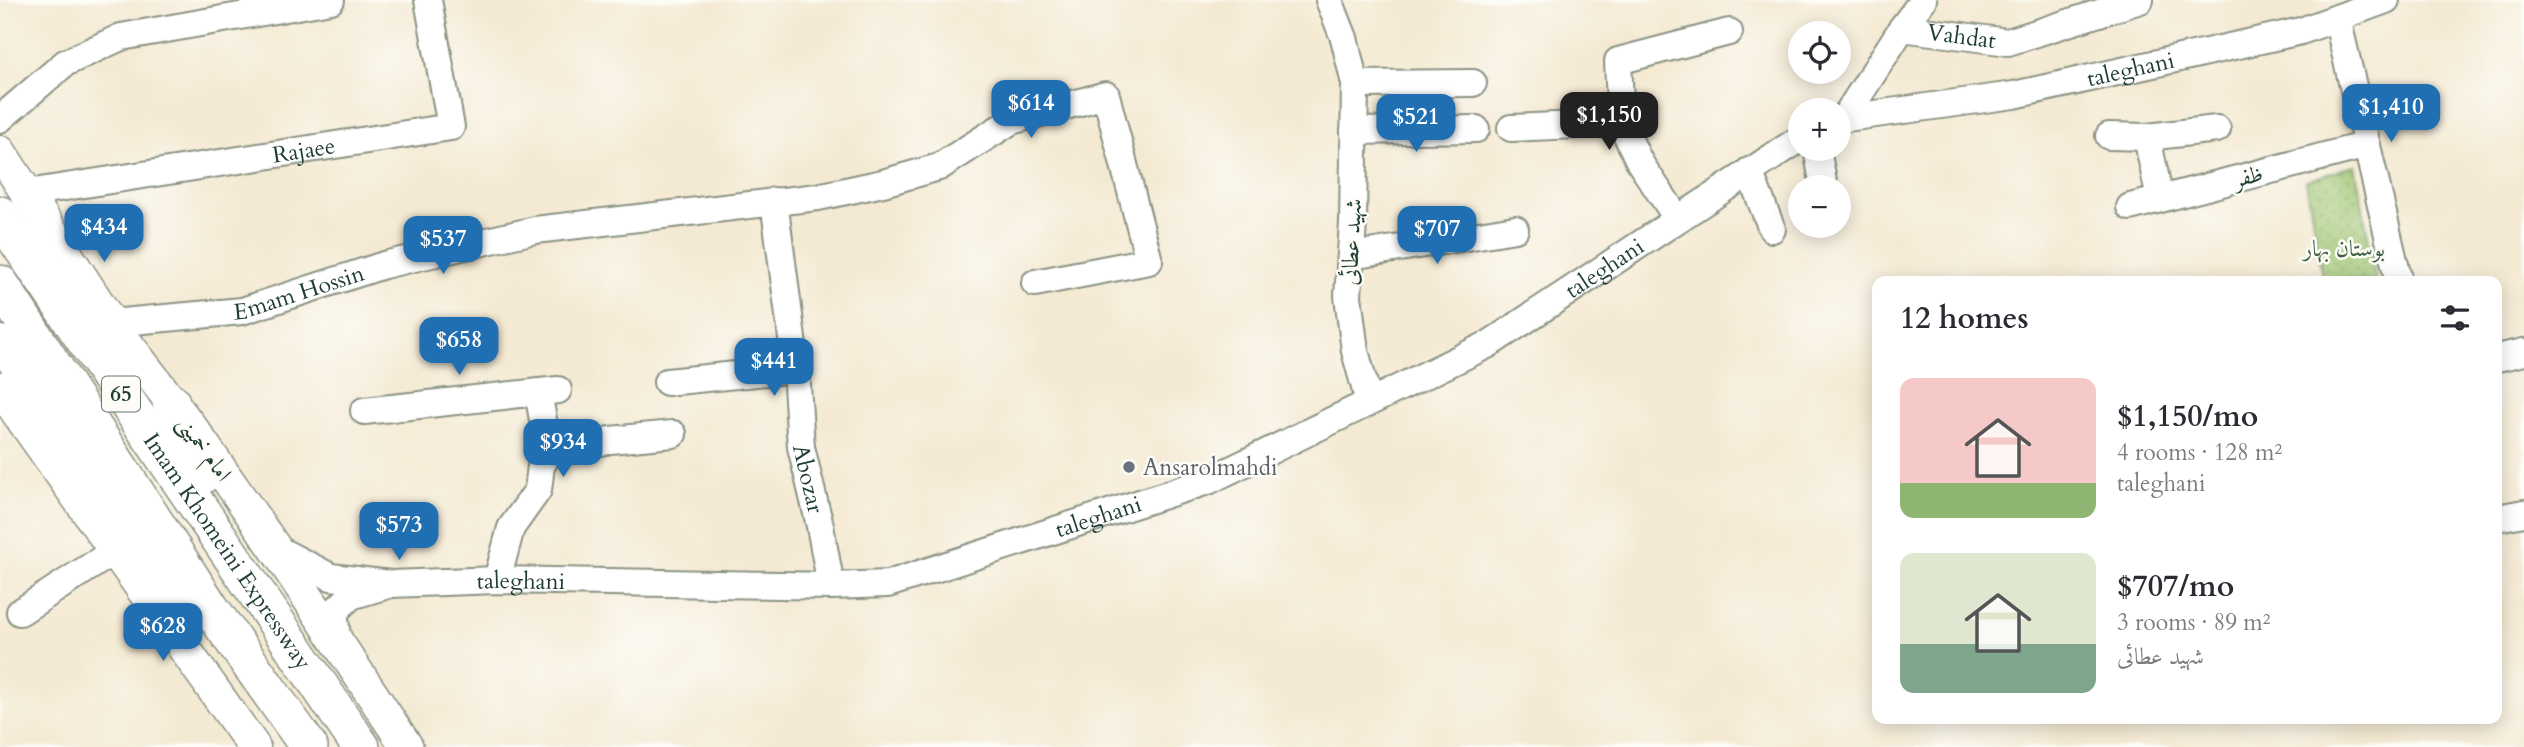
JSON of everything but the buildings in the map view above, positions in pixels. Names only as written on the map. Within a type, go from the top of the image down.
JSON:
[{"type":"highway","name":"Imam Khomeini Expressway","points":[[14,204],[242,573],[361,747]]},
{"type":"highway","name":"Imam Khomeini Expressway","points":[[0,284],[211,609],[309,747]]},
{"type":"highway","points":[[171,402],[180,438],[227,518],[242,573]]},
{"type":"main road","name":"امام خمینی","points":[[0,152],[14,204],[171,402],[275,548],[407,747]]},
{"type":"main road","points":[[0,342],[176,587],[211,609]]},
{"type":"main road","points":[[0,388],[254,747]]},
{"type":"street","points":[[0,118],[65,63],[121,37],[331,0]]},
{"type":"street","name":"Rajaee","points":[[14,204],[451,127],[428,0]]},
{"type":"street","name":"شهید عطائی","points":[[1329,0],[1344,38],[1355,84],[1348,296],[1354,351],[1369,402]]},
{"type":"street","points":[[1851,105],[1923,0]]},
{"type":"street","name":"Vahdat","points":[[1902,29],[2008,42],[2140,0]]},
{"type":"street","points":[[2386,0],[2337,18],[2398,276]]},
{"type":"street","name":"taleghani","points":[[1851,117],[2014,95],[2301,31],[2337,18]]},
{"type":"street","points":[[1677,218],[1640,163],[1621,123],[1618,61],[1729,32]]},
{"type":"street","points":[[1355,84],[1473,83]]},
{"type":"street","name":"Emam Hossin","points":[[111,323],[242,311],[384,265],[535,230],[831,194],[939,167],[1012,121],[1106,95],[1149,261],[1035,282]]},
{"type":"street","points":[[1511,128],[1621,123]]},
{"type":"street","points":[[2109,136],[2147,137],[2217,128]]},
{"type":"street","points":[[1354,131],[1476,129]]},
{"type":"street","points":[[2147,137],[2160,199]]},
{"type":"street","name":"ظفر","points":[[2130,207],[2367,145]]},
{"type":"street","name":"taleghani","points":[[391,584],[497,580],[831,586],[888,584],[1208,481],[1489,344],[1788,146]]},
{"type":"street","points":[[1749,171],[1772,229]]},
{"type":"street","name":"Abozar","points":[[774,201],[796,369],[801,447],[831,586]]},
{"type":"street","points":[[1351,256],[1515,229]]},
{"type":"street","points":[[2502,357],[2524,352]]},
{"type":"street","points":[[667,382],[796,369]]},
{"type":"street","points":[[364,411],[548,391],[549,453],[541,466],[538,490],[511,528],[497,580]]},
{"type":"street","points":[[549,453],[610,440],[673,434]]},
{"type":"street","points":[[2502,518],[2524,513]]},
{"type":"street","points":[[275,548],[331,578],[391,584]]},
{"type":"street","points":[[20,612],[116,550]]},
{"type":"street","points":[[338,644],[334,612],[351,596],[391,584]]},
{"type":"green space","name":"بوستان بهار","points":[[2355,165],[2375,276],[2322,276],[2306,181]]},
{"type":"place","name":"Ansarolmahdi","points":[[1129,467]]}]
